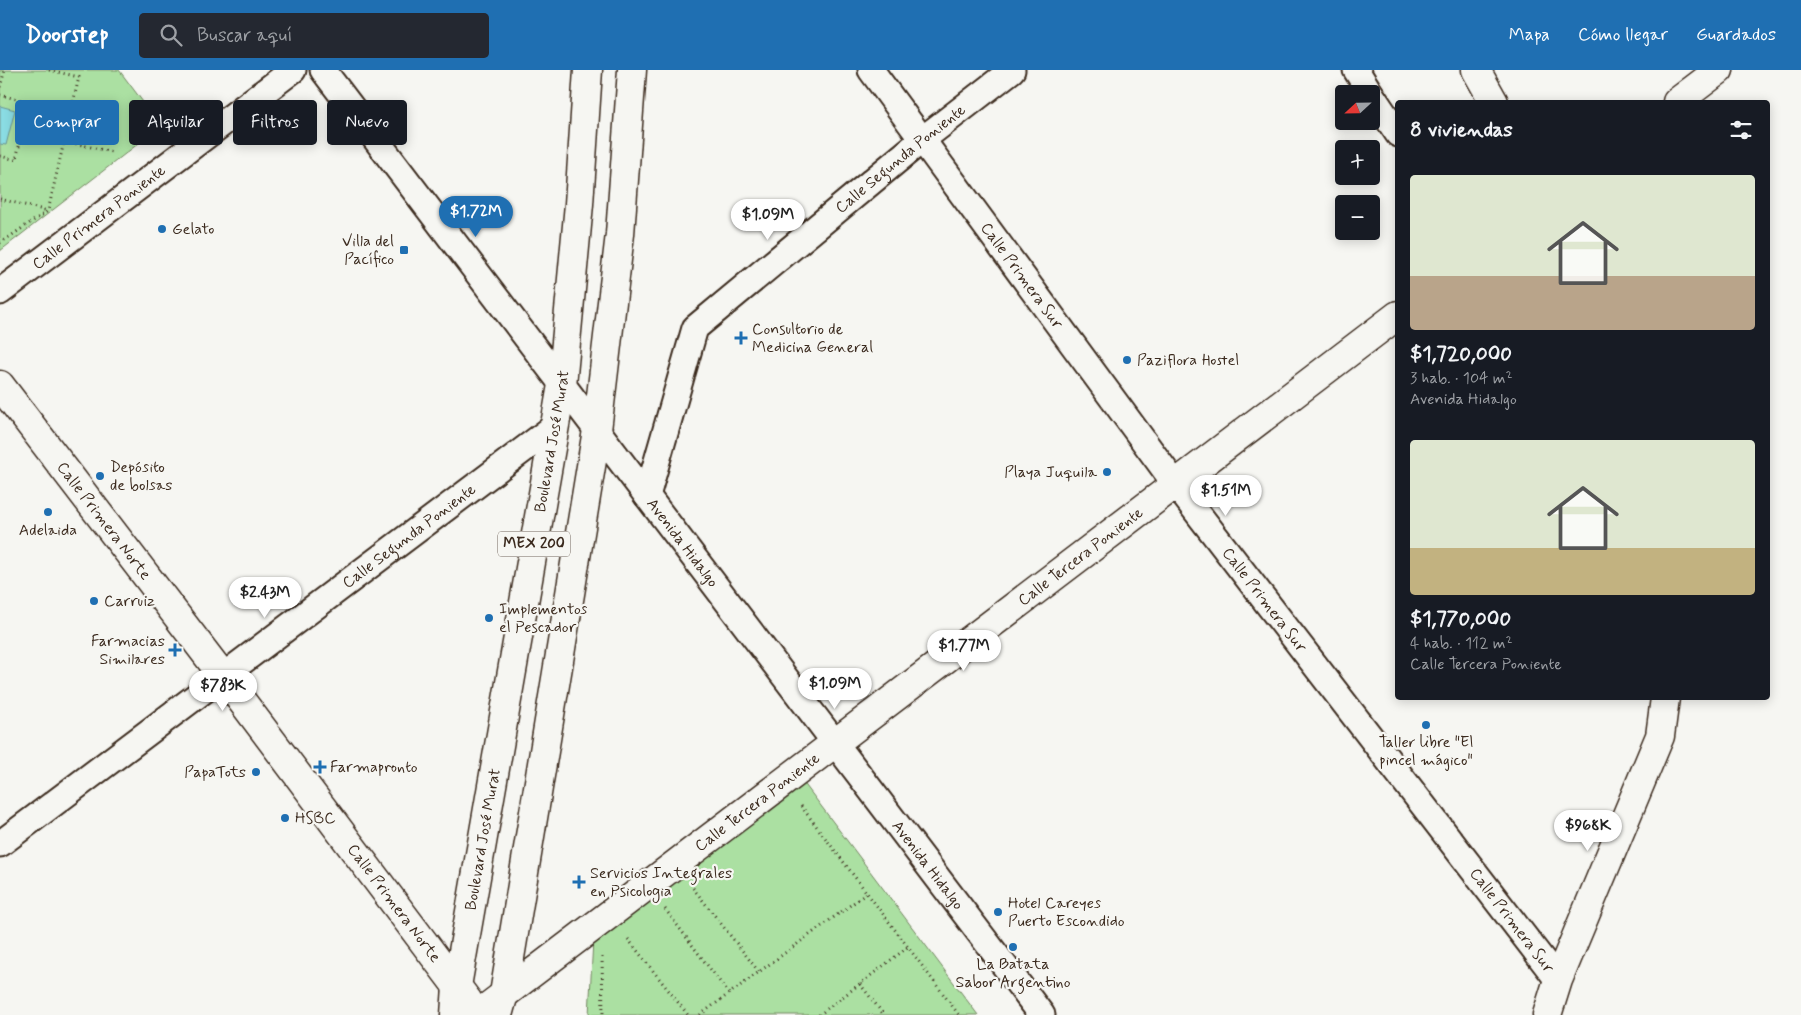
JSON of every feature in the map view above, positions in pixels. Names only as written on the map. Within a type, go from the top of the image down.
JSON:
[{"type":"main road","name":"Boulevard José Murat","points":[[482,1011],[457,986],[562,385],[588,70]]},
{"type":"main road","name":"MEX 200","points":[[482,1011],[597,430],[620,234],[632,70]]},
{"type":"main road","points":[[1476,70],[1493,100]]},
{"type":"main road","points":[[1680,100],[1719,70]]},
{"type":"main road","name":"Calle Tercera Poniente","points":[[482,1011],[1395,317]]},
{"type":"main road","name":"Calle Primera Norte","points":[[0,386],[223,676],[457,986]]},
{"type":"main road","points":[[1546,1015],[1558,980],[1660,736],[1665,700]]},
{"type":"street","name":"Calle Primera Poniente","points":[[0,292],[293,70]]},
{"type":"street","name":"Avenida Hidalgo","points":[[323,70],[1042,1015]]},
{"type":"street","name":"Calle Primera Sur","points":[[872,70],[1176,485],[1558,980]]},
{"type":"street","name":"Calle Segunda Poniente","points":[[647,496],[695,328],[923,139],[1012,70]]},
{"type":"street","points":[[1356,70],[1365,85]]},
{"type":"street","points":[[1380,107],[1395,130]]},
{"type":"street","name":"Calle Segunda Poniente","points":[[0,844],[555,426]]},
{"type":"path","points":[[0,87],[5,70]]},
{"type":"path","points":[[49,70],[79,77],[73,100]]},
{"type":"path","points":[[0,95],[21,100]]},
{"type":"path","points":[[0,156],[16,160],[19,145]]},
{"type":"path","points":[[0,243],[48,211],[62,145]]},
{"type":"path","points":[[81,145],[112,152]]},
{"type":"path","points":[[0,199],[48,211]]},
{"type":"path","points":[[793,811],[801,805],[959,1015]]},
{"type":"path","points":[[686,893],[700,882]]},
{"type":"path","points":[[693,888],[759,972]]},
{"type":"path","points":[[700,1015],[867,893]]},
{"type":"path","points":[[657,915],[672,904]]},
{"type":"path","points":[[665,909],[729,994]]},
{"type":"path","points":[[621,942],[627,938],[688,1015]]},
{"type":"path","points":[[819,1015],[908,947]]},
{"type":"path","points":[[603,1015],[602,956],[608,952]]},
{"type":"path","points":[[860,984],[884,1015]]},
{"type":"green space","points":[[0,70],[119,70],[142,100],[129,100],[129,145],[137,145],[0,251]]},
{"type":"green space","points":[[803,782],[978,1015],[589,1015],[593,940]]},
{"type":"water","points":[[0,106],[15,110],[6,145],[0,144]]},
{"type":"place","name":"Gelato","points":[[162,229]]},
{"type":"place","name":"Villa del Pacífico","points":[[404,250]]},
{"type":"place","name":"Consultorio de Medicina General","points":[[741,338]]},
{"type":"place","name":"Paziflora Hostel","points":[[1127,360]]},
{"type":"place","name":"Playa Juquila","points":[[1107,472]]},
{"type":"place","name":"Depósito de bolsas","points":[[100,476]]},
{"type":"place","name":"Adelaida","points":[[48,512]]},
{"type":"place","name":"Carruiz","points":[[94,601]]},
{"type":"place","name":"Implementos el Pescador","points":[[489,618]]},
{"type":"place","name":"Farmacias Similares","points":[[175,650]]},
{"type":"place","name":"Taller libre \"El pincel mágico\"","points":[[1426,725]]},
{"type":"place","name":"Farmapronto","points":[[320,767]]},
{"type":"place","name":"PapaTots","points":[[256,772]]},
{"type":"place","name":"HSBC","points":[[285,818]]},
{"type":"place","name":"Servicios Integrales en Psicologia","points":[[579,882]]},
{"type":"place","name":"Hotel Careyes Puerto Escondido","points":[[998,912]]},
{"type":"place","name":"La Batata Sabor Argentino","points":[[1013,947]]}]
